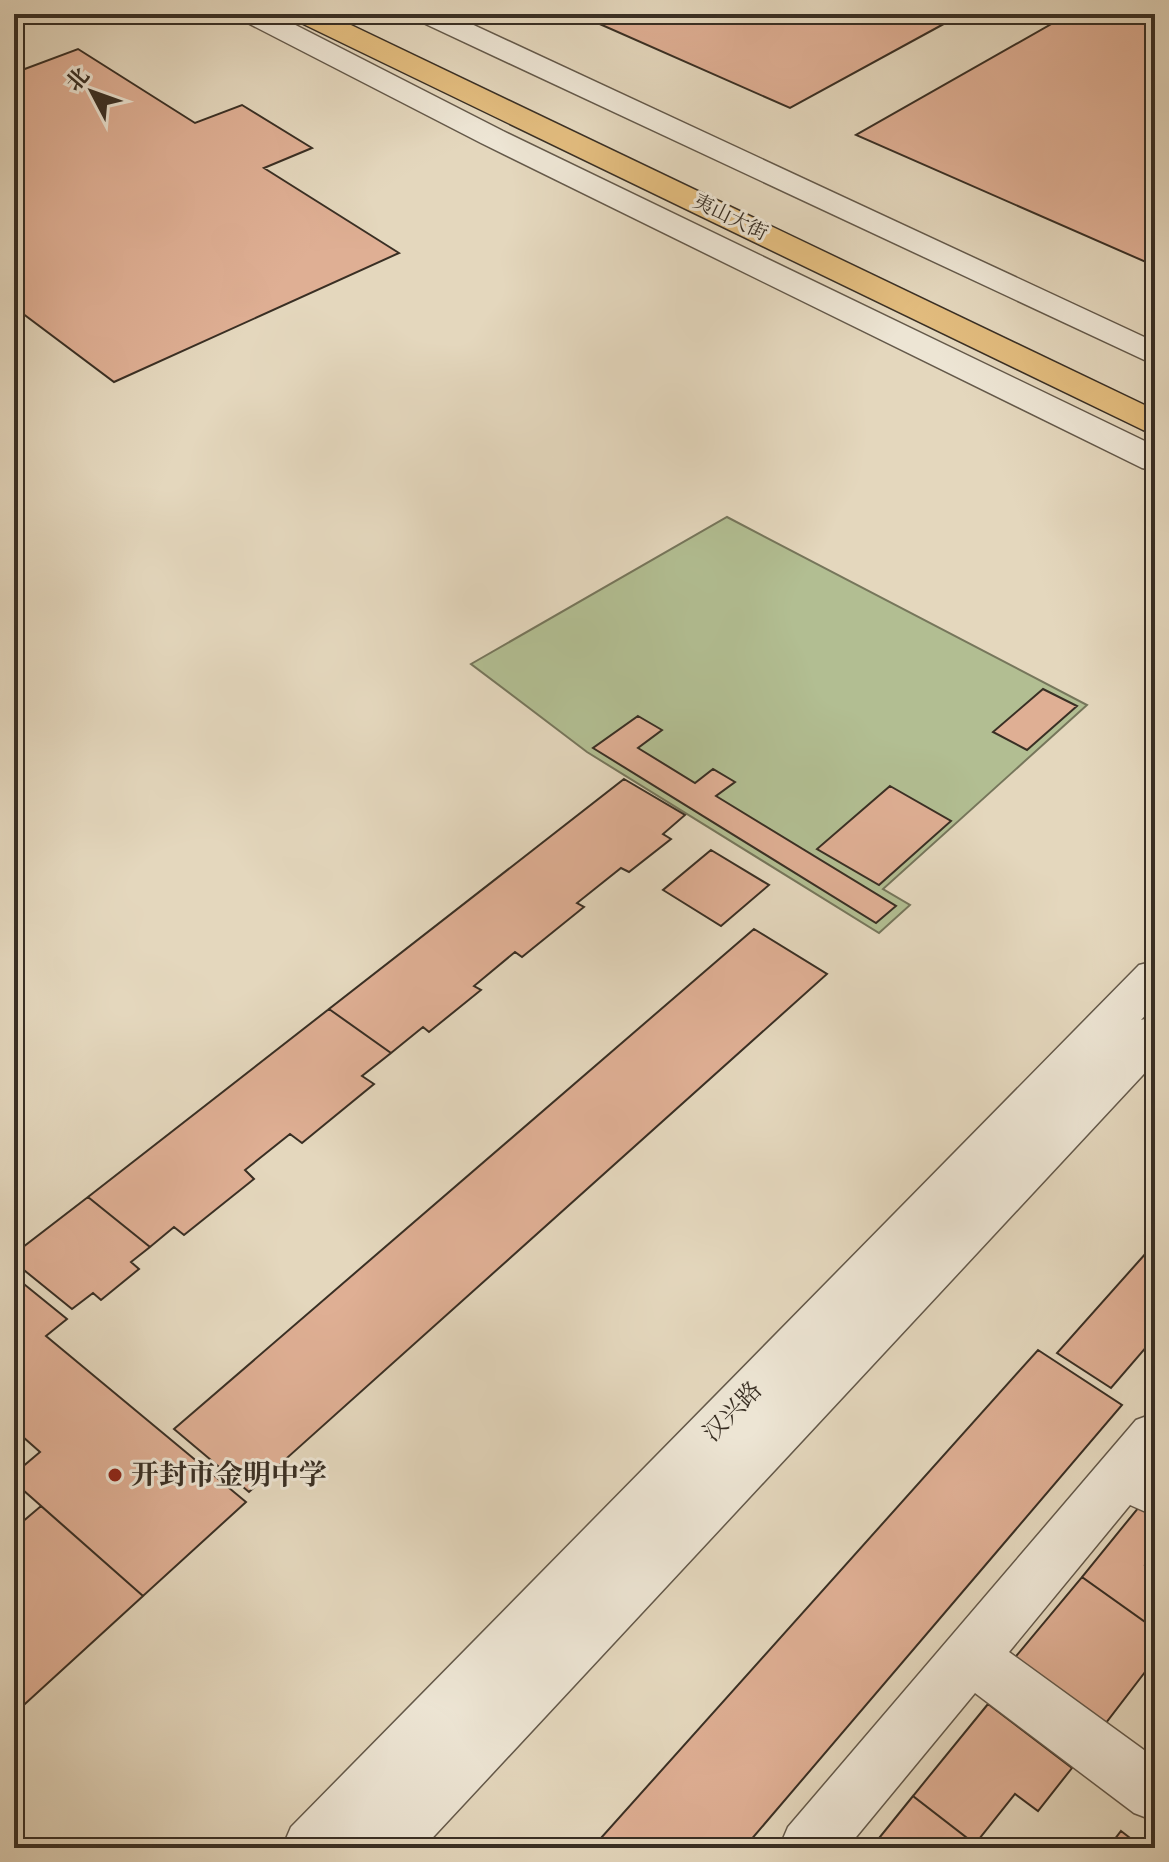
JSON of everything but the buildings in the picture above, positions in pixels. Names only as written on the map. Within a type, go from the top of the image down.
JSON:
[{"type":"main road","name":"夷山大街","points":[[305,14],[1155,423]]},
{"type":"main road","name":"夷山大街","points":[[358,14],[1155,391]]},
{"type":"street","points":[[252,14],[492,137],[1155,460]]},
{"type":"street","points":[[427,14],[1155,355]]},
{"type":"street","name":"汉兴路","points":[[312,1848],[1155,977]]},
{"type":"street","name":"汉兴路","points":[[383,1848],[1150,1046]]},
{"type":"street","points":[[809,1848],[970,1656],[1145,1467]]},
{"type":"street","points":[[970,1656],[1155,1793]]},
{"type":"green space","points":[[727,517],[1087,705],[883,889],[910,905],[879,933],[587,752],[471,664]]},
{"type":"place","name":"开封市金明中学","points":[[115,1475]]}]
